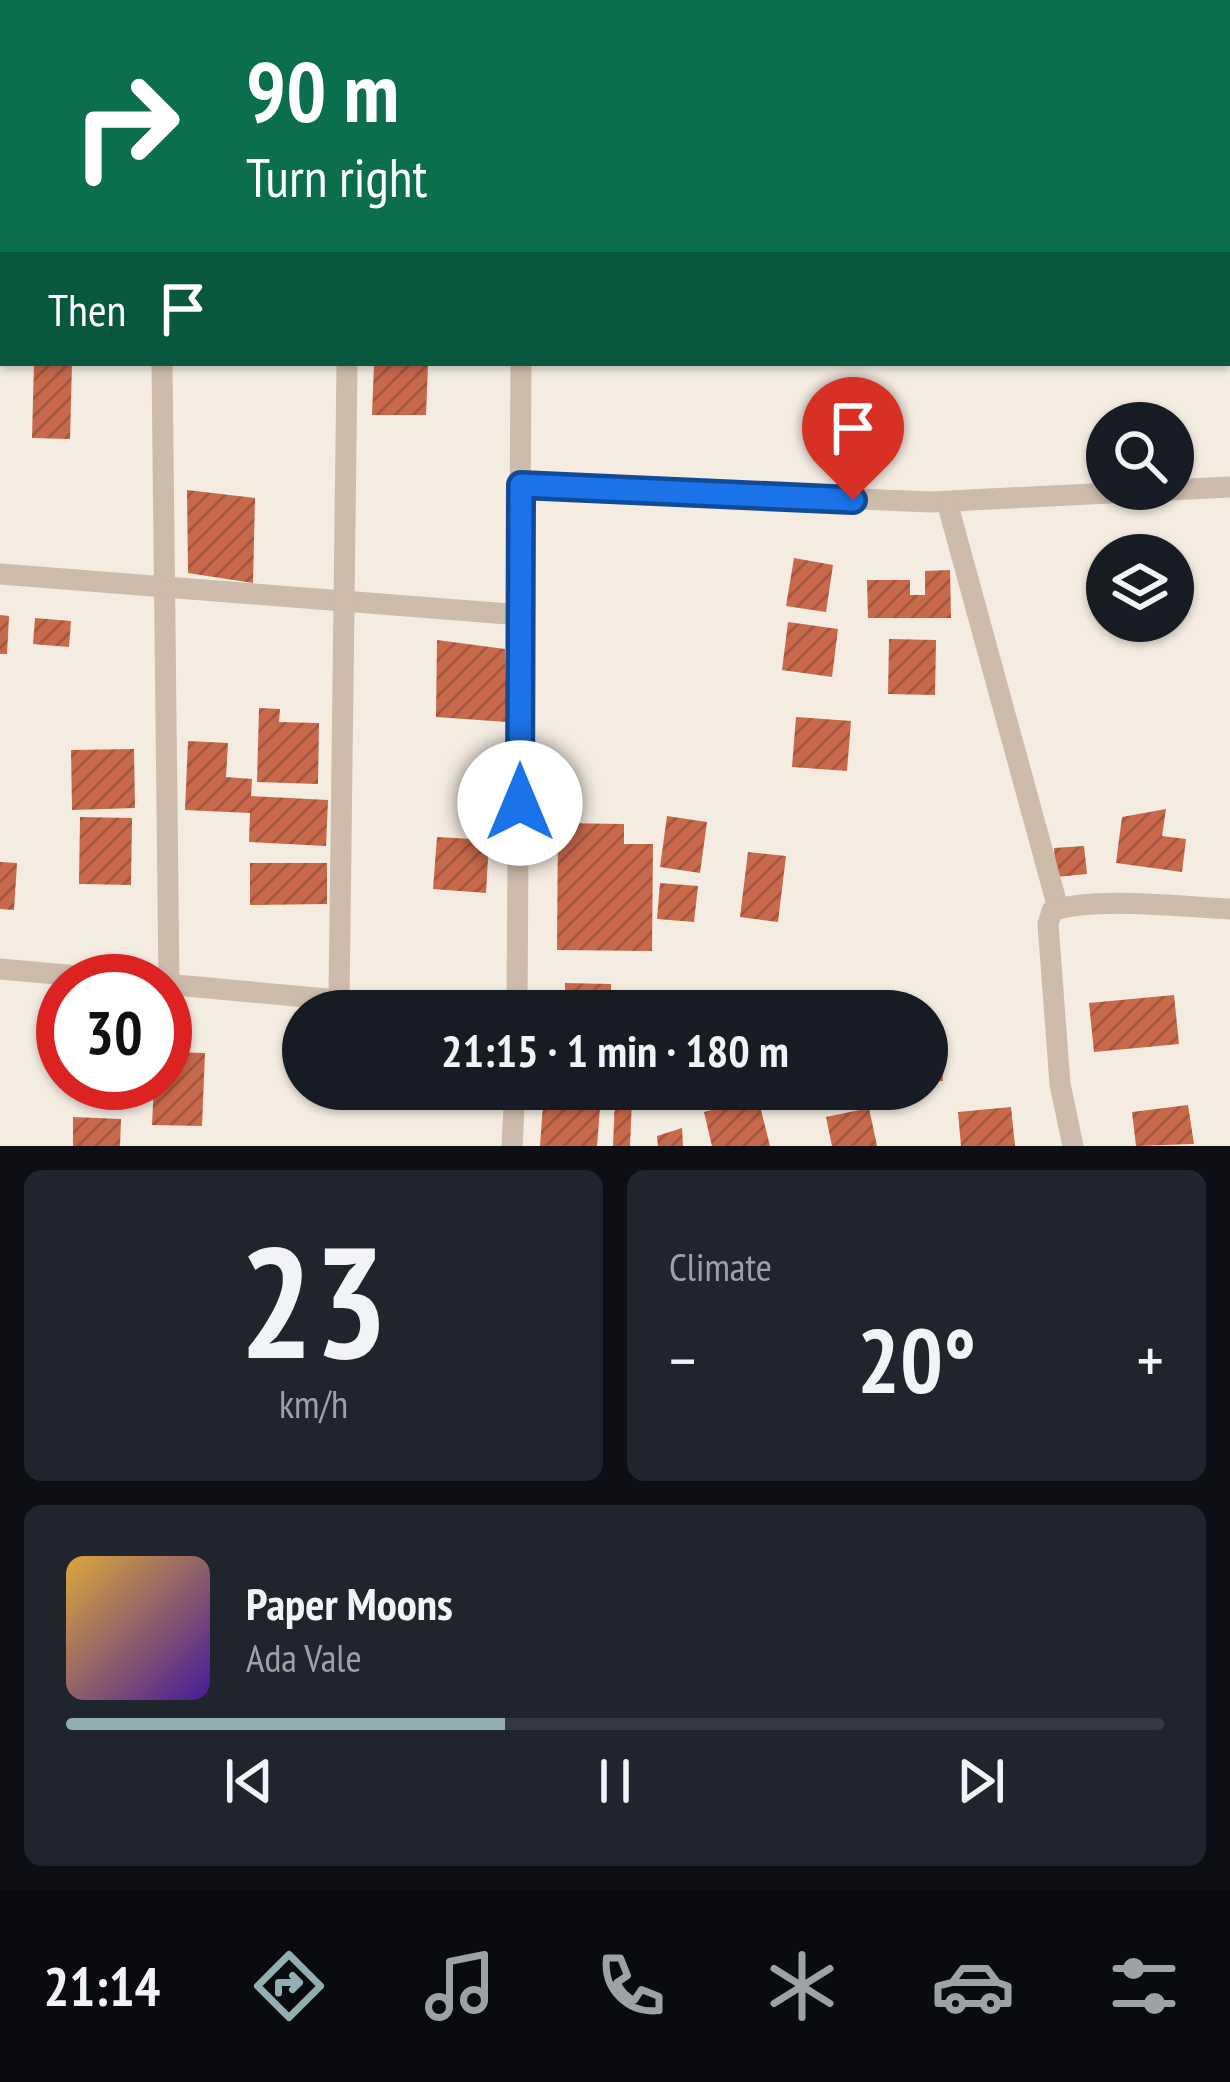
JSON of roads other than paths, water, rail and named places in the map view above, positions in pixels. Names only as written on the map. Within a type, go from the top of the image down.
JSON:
[{"type":"street","points":[[162,366],[167,954]]},
{"type":"street","points":[[339,990],[347,366]]},
{"type":"street","points":[[517,990],[521,366]]},
{"type":"street","points":[[521,485],[900,502],[1230,487]]},
{"type":"street","points":[[947,502],[1058,908]]},
{"type":"street","points":[[0,574],[521,615]]},
{"type":"street","points":[[1073,1146],[1060,1084],[1048,916],[1058,908],[1139,904],[1230,909]]},
{"type":"street","points":[[0,969],[36,972]]},
{"type":"street","points":[[192,986],[282,995]]},
{"type":"street","points":[[512,1146],[514,1110]]}]
